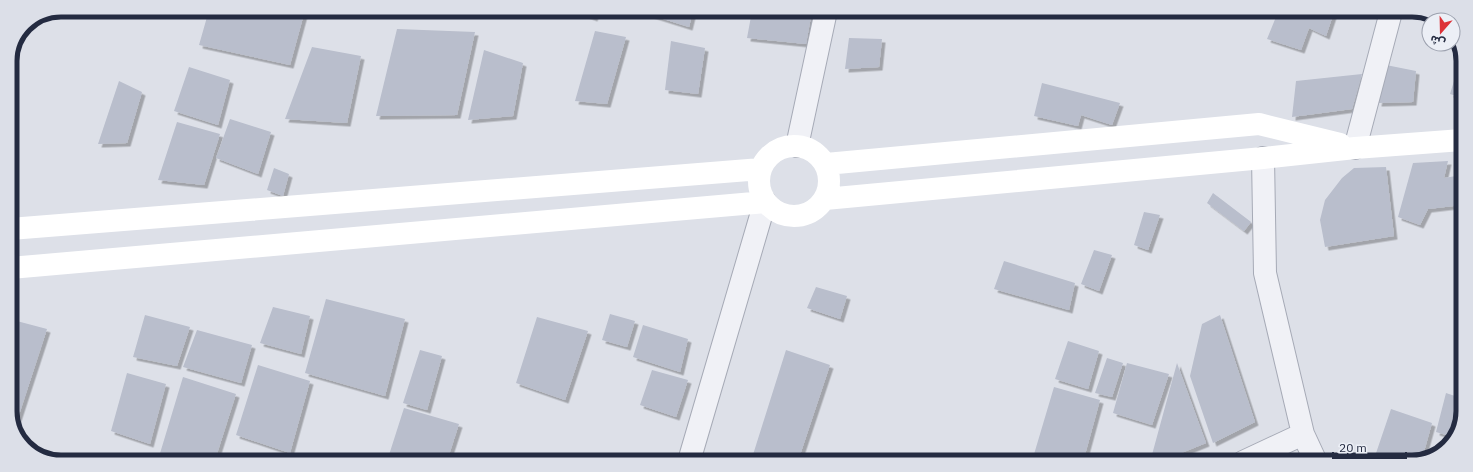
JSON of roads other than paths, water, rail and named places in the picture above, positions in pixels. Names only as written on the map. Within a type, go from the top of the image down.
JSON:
[{"type":"street","points":[[797,146],[825,17]]},
{"type":"street","points":[[1355,148],[1390,17]]},
{"type":"street","points":[[826,164],[1259,124],[1355,148]]},
{"type":"street","points":[[825,199],[1355,148],[1456,140]]},
{"type":"street","points":[[797,146],[808,148],[818,155],[826,164],[829,176],[829,188],[825,199],[818,209],[807,215],[795,217],[784,215],[773,210],[760,192],[759,181],[761,170],[766,160],[774,152],[784,147],[797,146]]},
{"type":"street","points":[[1263,158],[1265,273],[1303,434],[1313,455]]},
{"type":"street","points":[[17,228],[761,170]]},
{"type":"street","points":[[17,267],[766,202]]},
{"type":"street","points":[[691,455],[766,202]]},
{"type":"street","points":[[1258,455],[1303,434]]}]
